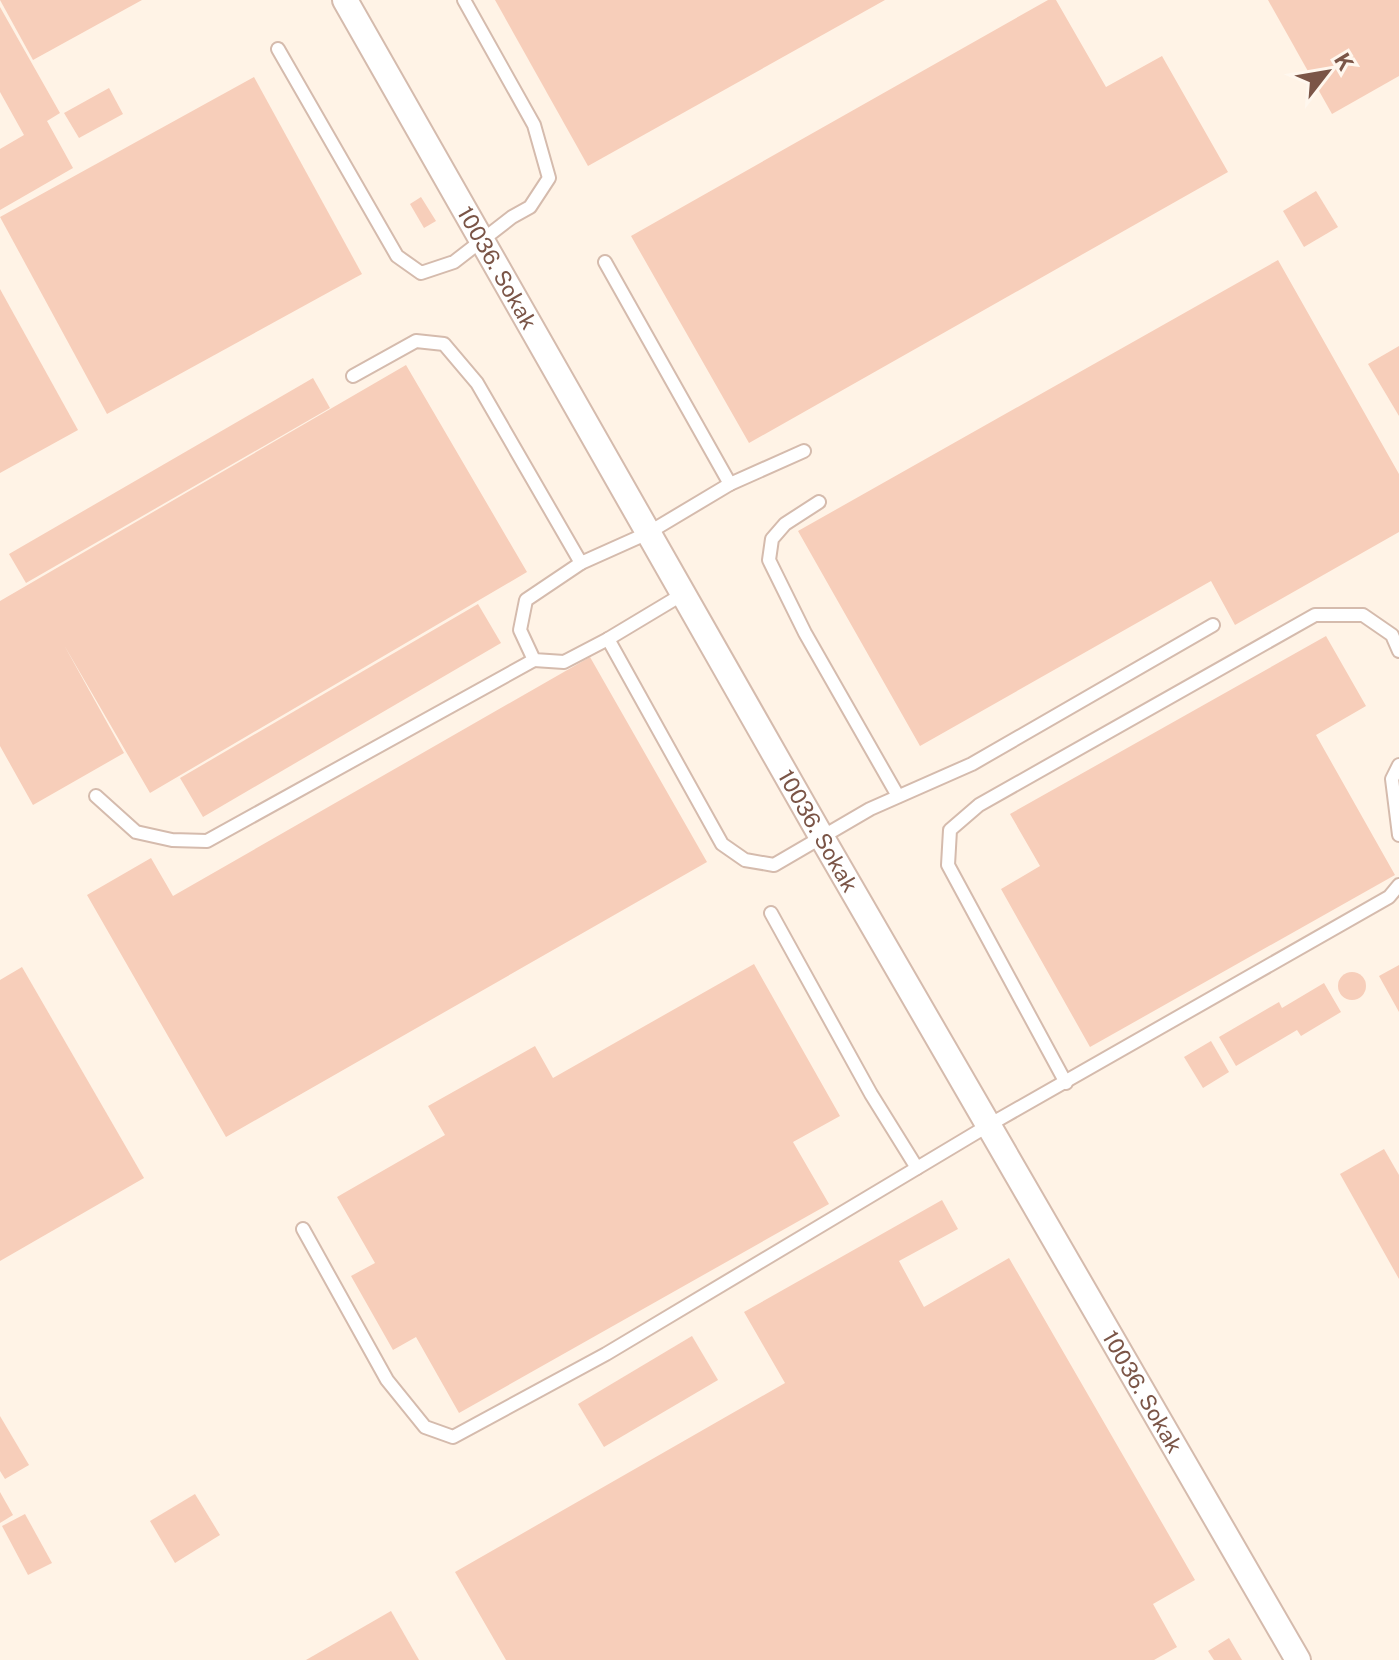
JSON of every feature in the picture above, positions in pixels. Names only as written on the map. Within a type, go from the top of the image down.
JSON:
[{"type":"street","name":"10036. Sokak","points":[[345,0],[821,836],[1298,1660]]},
{"type":"lane","points":[[278,49],[397,256],[421,273],[454,262],[512,217],[530,207],[549,178],[534,125],[464,0]]},
{"type":"lane","points":[[605,262],[730,484]]},
{"type":"lane","points":[[353,376],[416,341],[444,344],[477,383],[581,563]]},
{"type":"lane","points":[[534,660],[520,630],[526,600],[581,563],[648,533],[730,484],[804,451]]},
{"type":"lane","points":[[819,502],[785,524],[772,539],[769,560],[805,633],[898,796]]},
{"type":"lane","points":[[96,796],[136,832],[172,840],[207,841],[534,660],[564,662],[683,594]]},
{"type":"lane","points":[[1066,1083],[948,865],[950,830],[979,805],[1315,615],[1363,615],[1392,635],[1399,651]]},
{"type":"lane","points":[[608,639],[722,844],[745,860],[774,865],[870,809],[972,764],[1213,625]]},
{"type":"lane","points":[[1399,765],[1392,779],[1399,835]]},
{"type":"lane","points":[[303,1229],[387,1380],[425,1427],[453,1437],[606,1354],[989,1125],[1389,897],[1399,885]]},
{"type":"lane","points":[[771,913],[871,1094],[917,1168]]},
{"type":"building","points":[[0,0],[142,0],[33,60]]},
{"type":"building","points":[[495,0],[885,0],[588,166]]},
{"type":"building","points":[[1048,0],[1056,0],[1106,87],[1162,56],[1228,172],[749,443],[631,236]]},
{"type":"building","points":[[1268,0],[1399,0],[1399,76],[1332,114]]},
{"type":"building","points":[[0,7],[60,113],[47,121],[73,168],[0,210],[0,149],[24,135],[0,92]]},
{"type":"building","points":[[254,77],[362,274],[107,414],[0,217]]},
{"type":"building","points":[[109,88],[123,114],[79,138],[64,113]]},
{"type":"building","points":[[1316,191],[1338,227],[1304,247],[1283,211]]},
{"type":"building","points":[[421,197],[436,221],[424,228],[410,204]]},
{"type":"building","points":[[1278,260],[1399,474],[1399,532],[1235,625],[1211,581],[920,746],[798,531]]},
{"type":"building","points":[[0,289],[78,430],[0,473]]},
{"type":"building","points":[[1399,346],[1399,416],[1368,364]]},
{"type":"building","points":[[406,365],[527,572],[150,793],[64,645],[124,753],[33,805],[0,746],[0,601]]},
{"type":"building","points":[[313,378],[330,408],[26,583],[9,554]]},
{"type":"building","points":[[478,604],[501,643],[203,817],[180,778]]},
{"type":"building","points":[[1326,636],[1366,706],[1316,735],[1395,875],[1090,1047],[1001,889],[1040,866],[1010,814]]},
{"type":"building","points":[[590,657],[707,862],[226,1137],[87,895],[151,858],[173,896]]},
{"type":"building","points":[[754,964],[840,1116],[793,1142],[829,1204],[459,1413],[416,1337],[393,1350],[351,1276],[375,1263],[337,1197],[445,1135],[428,1106],[535,1046],[553,1078]]},
{"type":"building","points":[[1399,965],[1399,1012],[1379,976]]},
{"type":"building","points":[[22,967],[144,1178],[0,1261],[0,980]]},
{"type":"building","points":[[1352,972],[1362,976],[1366,986],[1362,996],[1352,1000],[1342,996],[1338,986],[1342,976]]},
{"type":"building","points":[[1324,983],[1341,1012],[1301,1036],[1297,1030],[1236,1066],[1219,1037],[1279,1002],[1282,1008]]},
{"type":"building","points":[[1211,1041],[1229,1072],[1203,1088],[1184,1057]]},
{"type":"building","points":[[1384,1149],[1399,1175],[1399,1279],[1340,1174]]},
{"type":"building","points":[[942,1200],[958,1229],[899,1261],[924,1307],[1009,1258],[1195,1580],[1153,1604],[1177,1647],[1154,1660],[506,1660],[455,1572],[785,1383],[744,1312]]},
{"type":"building","points":[[692,1336],[718,1380],[604,1447],[578,1404]]},
{"type":"building","points":[[0,1416],[29,1465],[5,1479],[0,1471]]},
{"type":"building","points":[[0,1492],[13,1515],[0,1523]]},
{"type":"building","points":[[195,1494],[220,1535],[175,1563],[150,1521]]},
{"type":"building","points":[[25,1514],[52,1563],[28,1575],[2,1526]]},
{"type":"building","points":[[391,1611],[419,1660],[306,1660]]},
{"type":"building","points":[[1229,1638],[1242,1660],[1214,1660],[1208,1651]]}]
